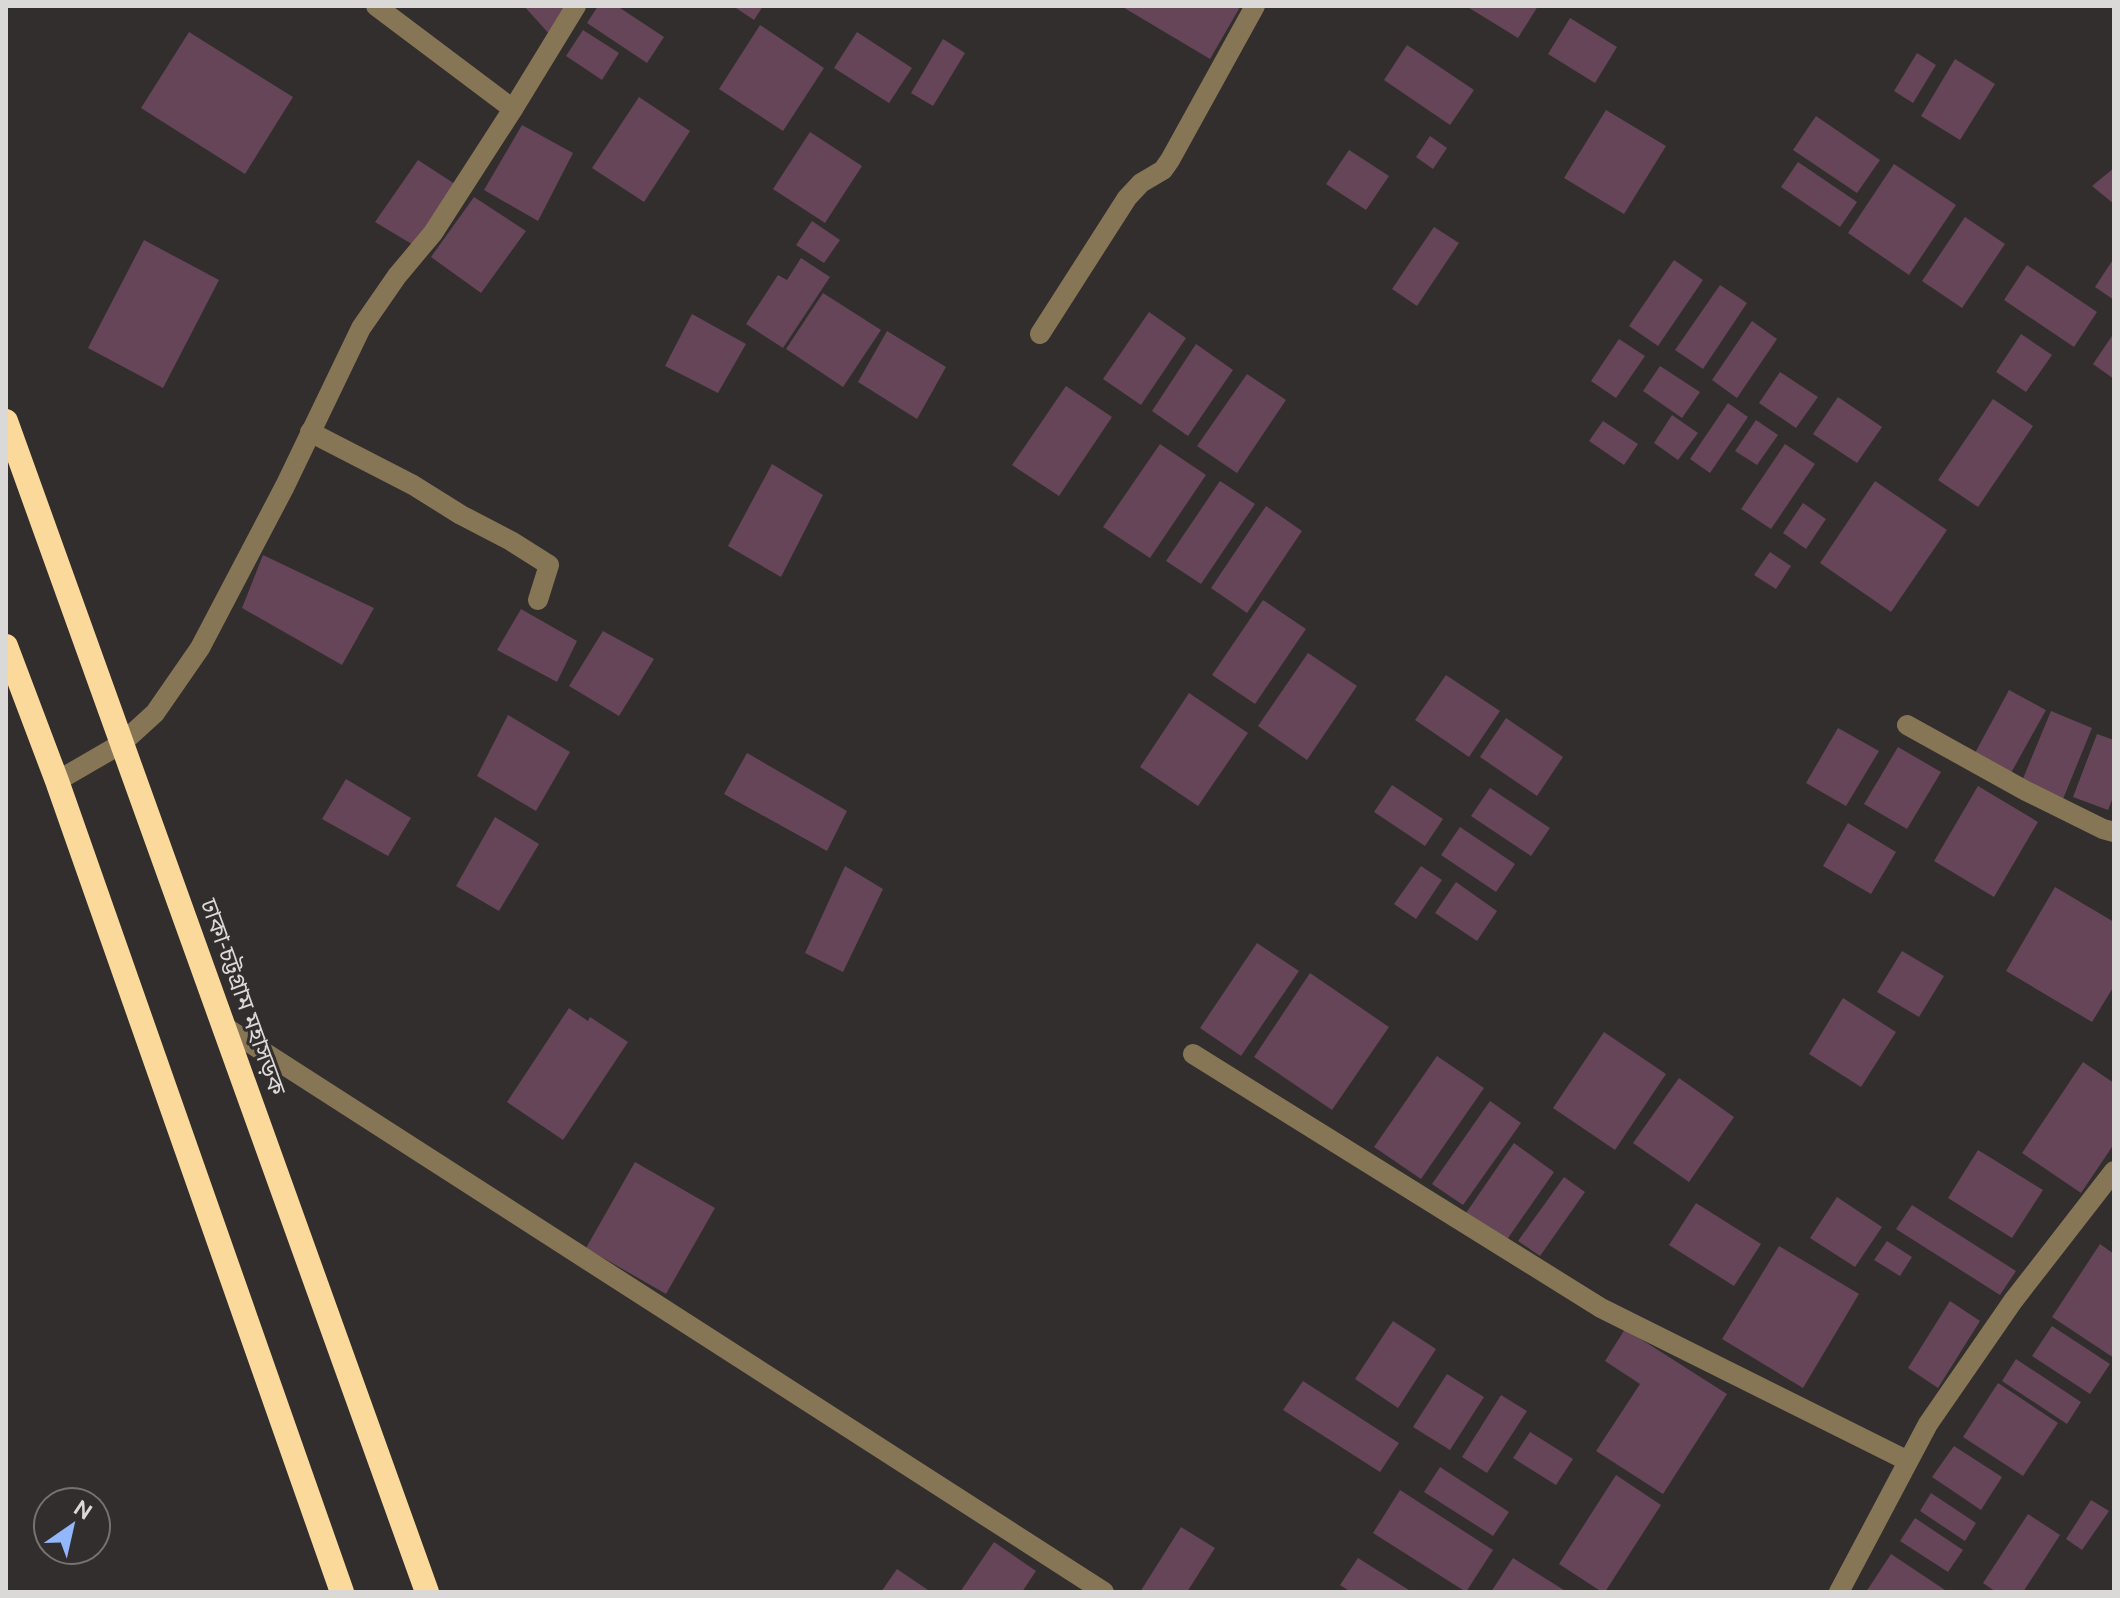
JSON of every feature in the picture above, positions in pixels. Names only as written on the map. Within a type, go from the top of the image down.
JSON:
[{"type":"highway","name":"ঢাকা-চট্টগ্রাম মহাসড়ক","points":[[6,421],[427,1592]]},
{"type":"highway","points":[[6,646],[57,781],[342,1592]]},
{"type":"street","points":[[376,6],[513,109]]},
{"type":"street","points":[[57,781],[121,744],[155,713],[200,648],[285,486],[361,328],[397,276],[433,233],[576,6]]},
{"type":"street","points":[[1040,334],[1127,198],[1141,183],[1163,170],[1170,160],[1255,6]]},
{"type":"street","points":[[310,432],[413,485],[549,565],[538,600]]},
{"type":"street","points":[[1907,725],[2026,791],[2114,832]]},
{"type":"street","points":[[225,1027],[1104,1592]]},
{"type":"street","points":[[1193,1054],[1601,1308],[1908,1461]]},
{"type":"street","points":[[1839,1592],[1928,1424],[2013,1301],[2114,1171]]},
{"type":"building","points":[[524,6],[569,6],[551,36]]},
{"type":"building","points":[[598,6],[617,6],[664,37],[647,63],[587,23]]},
{"type":"building","points":[[733,6],[763,6],[754,20]]},
{"type":"building","points":[[1121,6],[1239,6],[1240,7],[1210,59]]},
{"type":"building","points":[[1466,6],[1538,6],[1518,38]]},
{"type":"building","points":[[1570,18],[1617,47],[1595,83],[1548,54]]},
{"type":"building","points":[[760,25],[824,68],[783,131],[719,89]]},
{"type":"building","points":[[583,30],[619,53],[602,80],[566,56]]},
{"type":"building","points":[[189,32],[293,97],[245,174],[141,108]]},
{"type":"building","points":[[857,32],[912,68],[889,103],[834,68]]},
{"type":"building","points":[[943,39],[965,53],[933,106],[911,93]]},
{"type":"building","points":[[1407,45],[1474,90],[1450,125],[1384,80]]},
{"type":"building","points":[[1917,53],[1936,65],[1913,103],[1894,91]]},
{"type":"building","points":[[1955,59],[1995,84],[1960,140],[1921,116]]},
{"type":"building","points":[[639,97],[690,131],[644,202],[592,168]]},
{"type":"building","points":[[1606,110],[1666,146],[1624,214],[1564,178]]},
{"type":"building","points":[[1816,116],[1880,160],[1857,193],[1793,150]]},
{"type":"building","points":[[522,125],[573,153],[538,221],[484,190]]},
{"type":"building","points":[[810,132],[862,166],[825,223],[773,189]]},
{"type":"building","points":[[1430,136],[1447,148],[1433,169],[1416,157]]},
{"type":"building","points":[[1349,150],[1389,176],[1366,210],[1326,184]]},
{"type":"building","points":[[418,160],[458,186],[415,246],[375,222]]},
{"type":"building","points":[[1798,162],[1857,202],[1840,227],[1781,187]]},
{"type":"building","points":[[1894,164],[1956,205],[1909,275],[1848,233]]},
{"type":"building","points":[[2114,168],[2114,204],[2092,186]]},
{"type":"building","points":[[474,197],[526,231],[481,293],[431,257]]},
{"type":"building","points":[[1965,217],[2005,244],[1962,308],[1922,281]]},
{"type":"building","points":[[812,221],[840,240],[824,263],[796,245]]},
{"type":"building","points":[[1434,227],[1459,243],[1417,306],[1392,289]]},
{"type":"building","points":[[144,240],[219,280],[163,388],[88,348]]},
{"type":"building","points":[[801,258],[830,277],[783,348],[746,324],[778,275],[787,280]]},
{"type":"building","points":[[2114,258],[2114,300],[2095,287]]},
{"type":"building","points":[[1674,260],[1703,280],[1658,346],[1629,326]]},
{"type":"building","points":[[2027,265],[2097,312],[2074,347],[2004,300]]},
{"type":"building","points":[[1720,285],[1747,303],[1703,369],[1675,350]]},
{"type":"building","points":[[823,293],[881,330],[843,387],[786,349]]},
{"type":"building","points":[[1149,312],[1186,338],[1141,405],[1103,379]]},
{"type":"building","points":[[692,314],[746,344],[718,393],[665,366]]},
{"type":"building","points":[[1752,321],[1777,339],[1737,398],[1712,380]]},
{"type":"building","points":[[887,331],[946,367],[917,419],[858,382]]},
{"type":"building","points":[[2114,333],[2114,379],[2093,364]]},
{"type":"building","points":[[2021,334],[2052,355],[2026,392],[1996,372]]},
{"type":"building","points":[[1619,339],[1645,356],[1616,398],[1591,381]]},
{"type":"building","points":[[1196,344],[1233,370],[1188,436],[1152,411]]},
{"type":"building","points":[[1660,366],[1700,392],[1682,418],[1643,391]]},
{"type":"building","points":[[1780,372],[1818,397],[1796,428],[1759,403]]},
{"type":"building","points":[[1247,374],[1286,400],[1237,473],[1197,446]]},
{"type":"building","points":[[1066,386],[1112,417],[1059,496],[1012,465]]},
{"type":"building","points":[[1838,397],[1882,427],[1857,463],[1813,434]]},
{"type":"building","points":[[1993,399],[2033,426],[1978,507],[1938,480]]},
{"type":"building","points":[[1728,403],[1748,417],[1710,473],[1690,459]]},
{"type":"building","points":[[1672,415],[1698,433],[1678,460],[1654,443]]},
{"type":"building","points":[[1756,420],[1778,435],[1757,465],[1735,451]]},
{"type":"building","points":[[1603,421],[1638,444],[1624,465],[1589,441]]},
{"type":"building","points":[[1160,444],[1206,475],[1150,558],[1103,527]]},
{"type":"building","points":[[1785,444],[1815,464],[1771,529],[1741,509]]},
{"type":"building","points":[[772,464],[823,495],[781,577],[728,546]]},
{"type":"building","points":[[1220,481],[1255,504],[1201,584],[1166,561]]},
{"type":"building","points":[[1875,481],[1947,530],[1891,612],[1820,563]]},
{"type":"building","points":[[1803,503],[1826,519],[1806,549],[1783,533]]},
{"type":"building","points":[[1266,506],[1302,531],[1247,613],[1211,588]]},
{"type":"building","points":[[1770,552],[1791,566],[1776,589],[1754,575]]},
{"type":"building","points":[[263,555],[374,608],[342,665],[242,608]]},
{"type":"building","points":[[1263,600],[1306,629],[1255,704],[1212,675]]},
{"type":"building","points":[[521,609],[577,641],[557,682],[497,650]]},
{"type":"building","points":[[603,631],[654,659],[619,716],[569,686]]},
{"type":"building","points":[[1308,653],[1357,686],[1307,760],[1258,726]]},
{"type":"building","points":[[1446,675],[1500,711],[1469,757],[1415,720]]},
{"type":"building","points":[[2009,690],[2046,710],[2011,773],[1975,753]]},
{"type":"building","points":[[1189,693],[1248,733],[1198,806],[1140,767]]},
{"type":"building","points":[[2051,711],[2092,728],[2063,799],[2022,781]]},
{"type":"building","points":[[508,715],[570,752],[536,811],[477,776]]},
{"type":"building","points":[[1506,718],[1563,757],[1537,796],[1480,757]]},
{"type":"building","points":[[1838,728],[1879,751],[1846,806],[1806,783]]},
{"type":"building","points":[[2097,734],[2114,740],[2114,795],[2108,810],[2073,797]]},
{"type":"building","points":[[1898,747],[1941,772],[1907,829],[1864,804]]},
{"type":"building","points":[[747,753],[847,811],[827,851],[724,794]]},
{"type":"building","points":[[346,779],[411,818],[388,856],[322,819]]},
{"type":"building","points":[[1392,785],[1443,819],[1425,846],[1374,812]]},
{"type":"building","points":[[1978,786],[2038,822],[1994,897],[1934,861]]},
{"type":"building","points":[[1490,788],[1550,828],[1531,856],[1471,816]]},
{"type":"building","points":[[495,817],[539,844],[499,911],[456,886]]},
{"type":"building","points":[[1848,823],[1896,852],[1871,894],[1823,866]]},
{"type":"building","points":[[1460,827],[1515,864],[1496,892],[1441,855]]},
{"type":"building","points":[[845,866],[883,889],[843,972],[805,953]]},
{"type":"building","points":[[1421,866],[1442,880],[1416,919],[1394,904]]},
{"type":"building","points":[[1456,882],[1497,911],[1477,941],[1435,913]]},
{"type":"building","points":[[2055,887],[2114,922],[2114,986],[2092,1022],[2006,971]]},
{"type":"building","points":[[1257,943],[1299,971],[1241,1056],[1200,1028]]},
{"type":"building","points":[[1902,951],[1944,976],[1919,1017],[1877,992]]},
{"type":"building","points":[[1310,973],[1389,1027],[1332,1110],[1254,1057]]},
{"type":"building","points":[[1843,998],[1896,1032],[1861,1087],[1809,1054]]},
{"type":"building","points":[[569,1008],[588,1021],[590,1017],[628,1042],[563,1140],[507,1102]]},
{"type":"building","points":[[1604,1032],[1666,1074],[1615,1150],[1553,1108]]},
{"type":"building","points":[[1437,1056],[1484,1088],[1421,1179],[1374,1147]]},
{"type":"building","points":[[2083,1062],[2114,1083],[2114,1144],[2081,1193],[2022,1153]]},
{"type":"building","points":[[1679,1078],[1734,1117],[1689,1182],[1633,1143]]},
{"type":"building","points":[[1490,1101],[1521,1123],[1463,1205],[1432,1184]]},
{"type":"building","points":[[1514,1143],[1554,1172],[1506,1241],[1466,1213]]},
{"type":"building","points":[[1978,1150],[2043,1190],[2012,1238],[1948,1198]]},
{"type":"building","points":[[635,1162],[715,1208],[666,1294],[586,1248]]},
{"type":"building","points":[[1564,1177],[1585,1192],[1540,1256],[1518,1241]]},
{"type":"building","points":[[1837,1197],[1882,1227],[1855,1267],[1810,1238]]},
{"type":"building","points":[[1696,1203],[1761,1244],[1734,1286],[1669,1245]]},
{"type":"building","points":[[1912,1205],[2016,1271],[2000,1295],[1896,1229]]},
{"type":"building","points":[[1887,1241],[1912,1257],[1900,1276],[1874,1260]]},
{"type":"building","points":[[2100,1244],[2114,1254],[2114,1358],[2052,1317]]},
{"type":"building","points":[[1779,1246],[1859,1294],[1803,1388],[1722,1339]]},
{"type":"building","points":[[1950,1301],[1980,1321],[1938,1388],[1908,1368]]},
{"type":"building","points":[[1393,1321],[1436,1349],[1398,1408],[1355,1379]]},
{"type":"building","points":[[2052,1326],[2110,1364],[2090,1394],[2032,1356]]},
{"type":"building","points":[[1625,1329],[1727,1394],[1663,1494],[1596,1451],[1640,1384],[1605,1361]]},
{"type":"building","points":[[2016,1359],[2081,1402],[2067,1424],[2002,1381]]},
{"type":"building","points":[[1447,1374],[1484,1397],[1450,1450],[1413,1427]]},
{"type":"building","points":[[1303,1381],[1399,1443],[1380,1472],[1283,1410]]},
{"type":"building","points":[[1998,1383],[2058,1423],[2023,1476],[1963,1437]]},
{"type":"building","points":[[1501,1395],[1527,1411],[1487,1473],[1462,1457]]},
{"type":"building","points":[[1530,1432],[1573,1459],[1556,1485],[1513,1458]]},
{"type":"building","points":[[1954,1446],[2002,1477],[1981,1510],[1932,1477]]},
{"type":"building","points":[[1440,1467],[1509,1512],[1493,1536],[1424,1492]]},
{"type":"building","points":[[1616,1475],[1661,1505],[1605,1592],[1602,1592],[1559,1564]]},
{"type":"building","points":[[1400,1490],[1493,1550],[1466,1592],[1373,1533]]},
{"type":"building","points":[[1931,1493],[1976,1523],[1965,1541],[1920,1511]]},
{"type":"building","points":[[2091,1500],[2109,1511],[2082,1550],[2066,1539]]},
{"type":"building","points":[[2028,1514],[2060,1535],[2023,1592],[1996,1592],[1983,1583]]},
{"type":"building","points":[[1915,1518],[1963,1550],[1948,1572],[1900,1541]]},
{"type":"building","points":[[1181,1527],[1215,1548],[1187,1592],[1140,1592]]},
{"type":"building","points":[[994,1542],[1036,1571],[1022,1592],[960,1592]]},
{"type":"building","points":[[1891,1554],[1948,1592],[1866,1592]]},
{"type":"building","points":[[1358,1558],[1412,1592],[1351,1592],[1340,1585]]},
{"type":"building","points":[[1513,1558],[1567,1592],[1491,1592]]},
{"type":"building","points":[[897,1569],[931,1592],[881,1592]]}]
